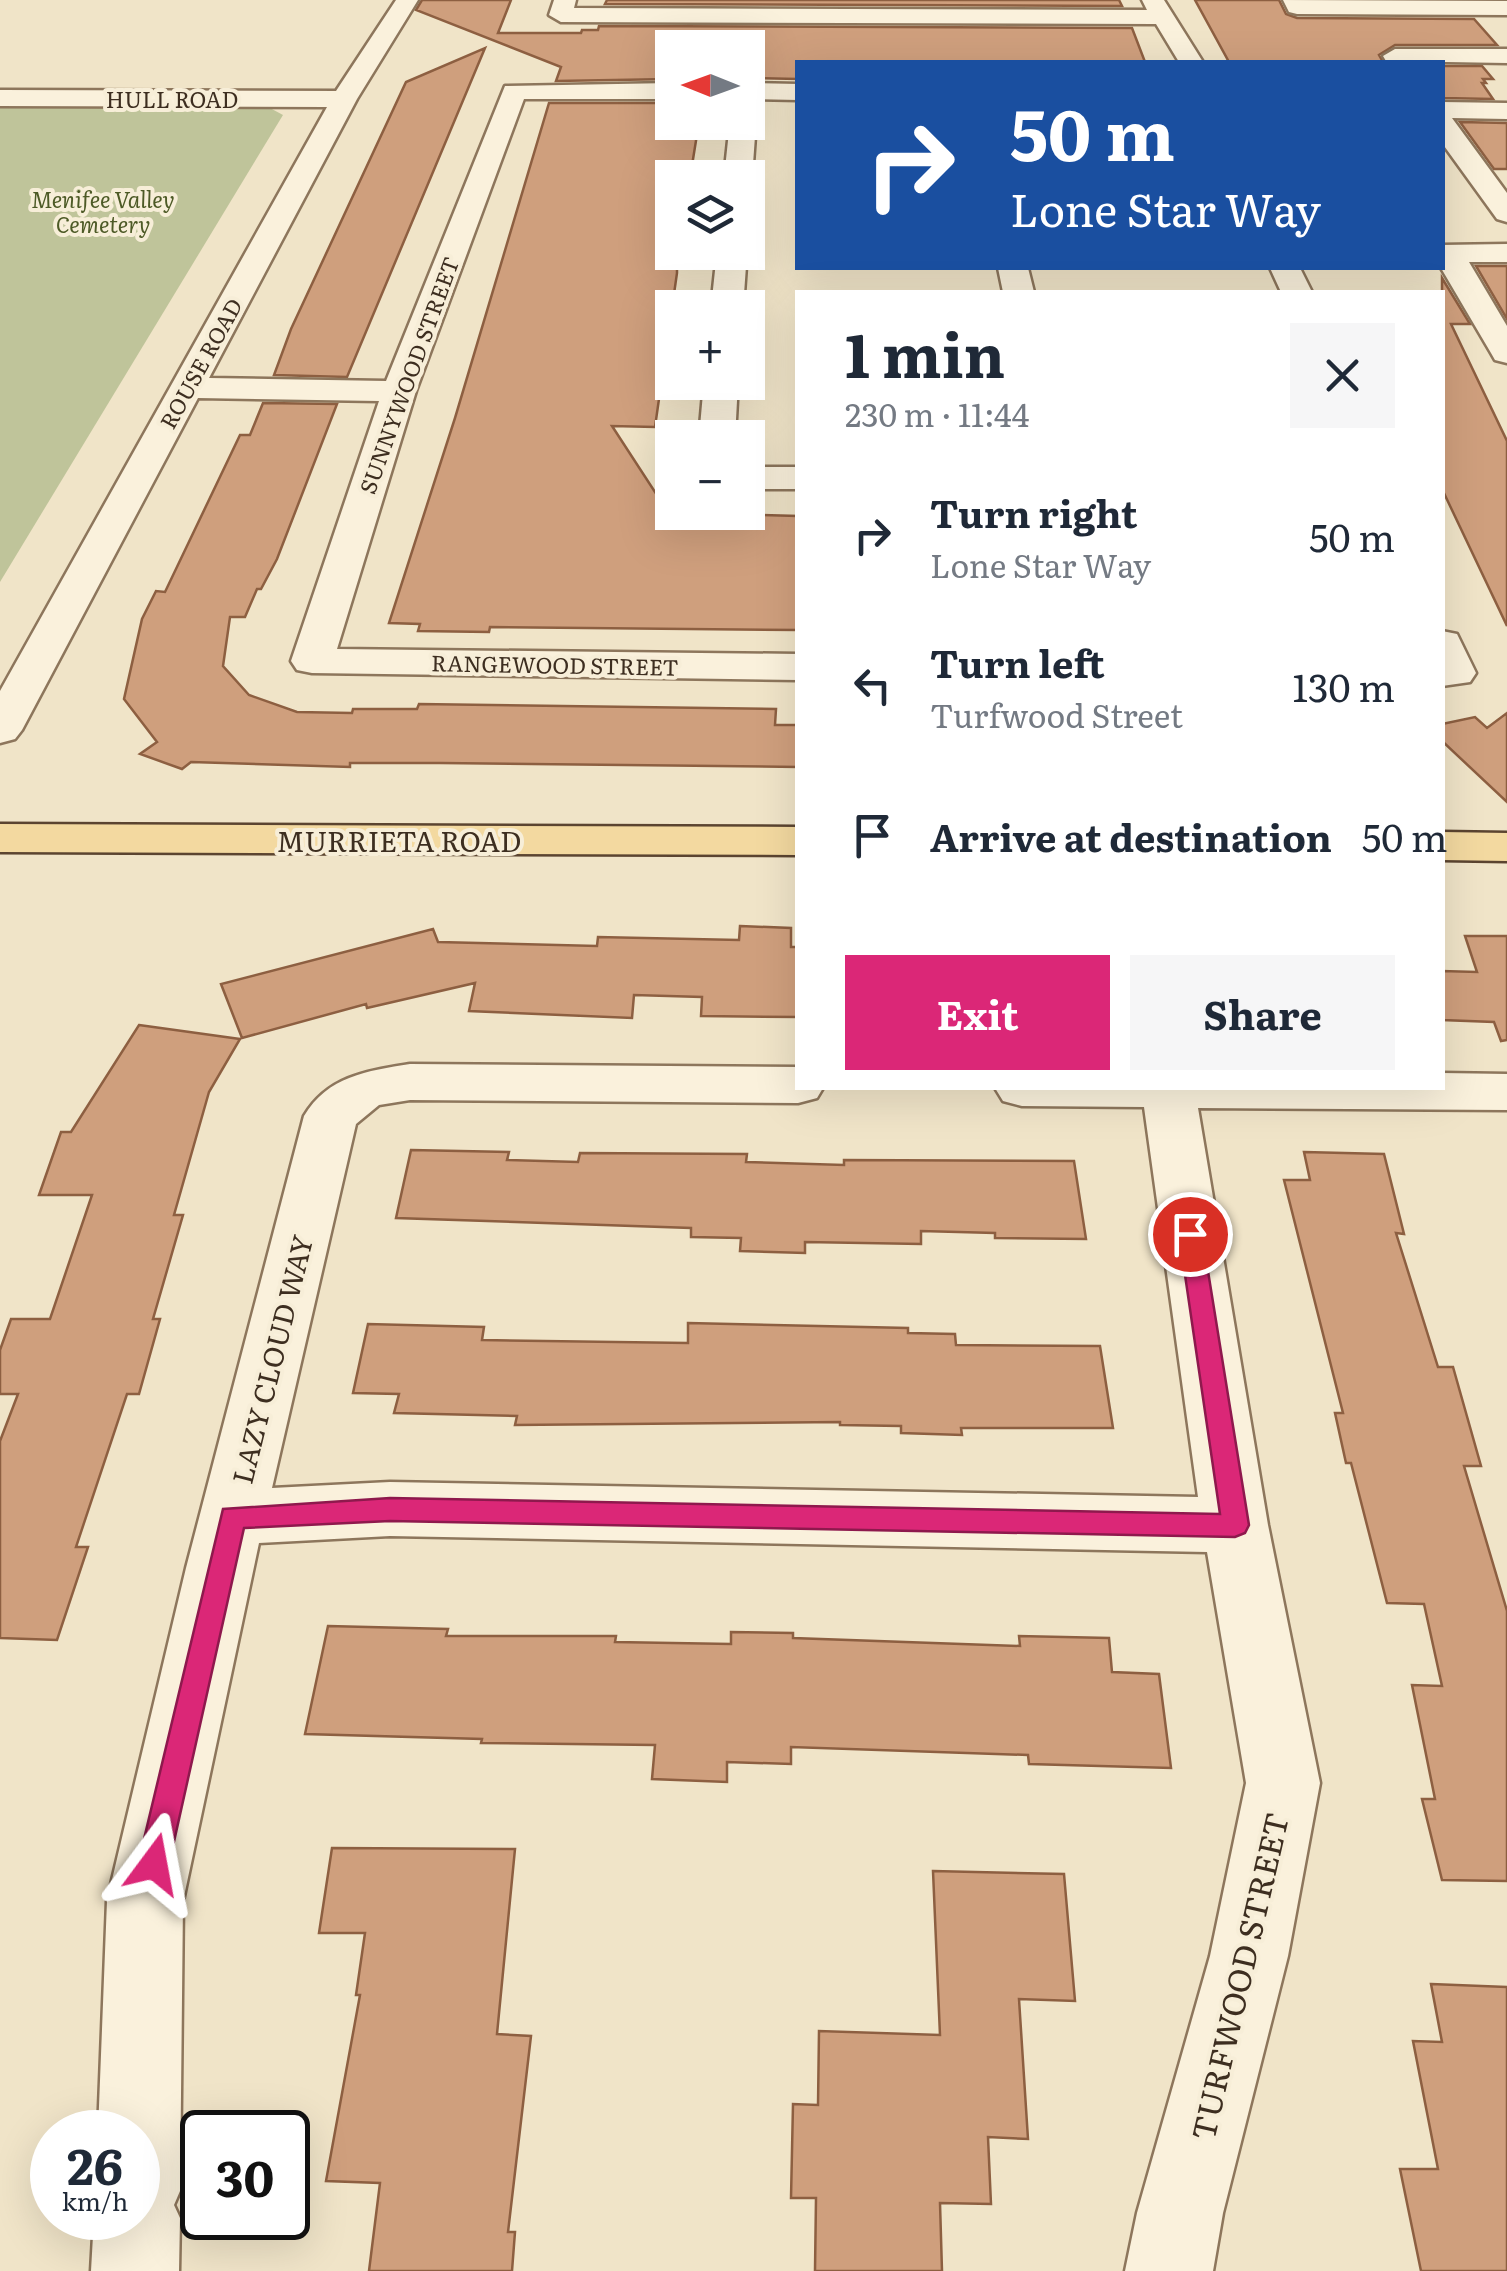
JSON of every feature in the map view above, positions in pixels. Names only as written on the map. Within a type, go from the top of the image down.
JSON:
[{"type":"main road","name":"MURRIETA ROAD","points":[[0,838],[795,841]]},
{"type":"main road","points":[[1445,846],[1507,847]]},
{"type":"street","name":"ROUSE ROAD","points":[[0,730],[344,98],[407,0]]},
{"type":"street","points":[[566,0],[561,14],[1157,8],[1190,60]]},
{"type":"street","points":[[1294,0],[1298,7],[1507,8]]},
{"type":"street","points":[[1360,7],[1397,59],[1507,56]]},
{"type":"street","name":"SUNNYWOOD STREET","points":[[312,662],[399,390],[514,92],[655,92]]},
{"type":"street","points":[[765,92],[795,92]]},
{"type":"street","name":"HULL ROAD","points":[[0,98],[344,98]]},
{"type":"street","points":[[1445,110],[1507,111]]},
{"type":"street","points":[[1445,126],[1507,213]]},
{"type":"street","points":[[1503,341],[1448,252],[1507,253]]},
{"type":"street","points":[[186,388],[399,390]]},
{"type":"street","points":[[765,478],[795,478]]},
{"type":"street","name":"RANGEWOOD STREET","points":[[312,662],[795,667]]},
{"type":"street","name":"LAZY CLOUD WAY","points":[[140,2110],[145,1901],[331,1116],[362,1090],[410,1082],[795,1085]]},
{"type":"street","name":"TURFWOOD STREET","points":[[1168,1090],[1235,1525],[1283,1783],[1249,1956],[1180,2213],[1169,2271]]},
{"type":"street","points":[[1338,1090],[1507,1092]]},
{"type":"street","points":[[233,1517],[390,1510],[1235,1525]]},
{"type":"street","points":[[136,2271],[137,2240]]},
{"type":"green space","name":"Menifee Valley Cemetery","points":[[0,106],[270,108],[283,115],[0,582]]},
{"type":"building","points":[[422,0],[511,0],[498,33],[581,33],[598,30],[599,26],[1132,28],[1144,60],[795,60],[795,79],[765,78],[765,30],[655,30],[655,79],[556,81],[561,67],[416,10]]},
{"type":"building","points":[[607,0],[1119,0],[1122,6],[605,4]]},
{"type":"building","points":[[1195,0],[1279,0],[1286,14],[1297,18],[1474,19],[1497,45],[1395,45],[1379,55],[1382,60],[1228,60]]},
{"type":"building","points":[[485,48],[347,377],[274,375],[291,329],[406,82]]},
{"type":"building","points":[[1445,66],[1482,66],[1493,79],[1483,79],[1486,83],[1482,83],[1493,99],[1445,98]]},
{"type":"building","points":[[549,103],[655,103],[655,140],[696,140],[693,160],[655,160],[655,270],[677,273],[675,290],[655,290],[655,400],[659,400],[655,427],[612,426],[655,492],[655,530],[765,530],[765,515],[795,516],[795,630],[490,627],[489,632],[418,631],[420,624],[389,623]]},
{"type":"building","points":[[1460,122],[1507,123],[1507,169],[1494,169]]},
{"type":"building","points":[[1476,266],[1507,266],[1507,319]]},
{"type":"building","points":[[1442,278],[1470,324],[1451,324],[1507,441],[1507,626],[1445,495]]},
{"type":"building","points":[[263,403],[337,404],[277,559],[261,589],[257,589],[245,617],[230,617],[223,666],[249,695],[297,712],[417,709],[419,704],[776,709],[775,725],[795,725],[795,767],[350,763],[350,767],[191,762],[182,769],[140,754],[157,742],[124,699],[142,619],[156,591],[165,592],[240,435],[250,435]]},
{"type":"building","points":[[1507,713],[1507,802],[1445,744],[1445,723],[1475,717],[1487,728]]},
{"type":"building","points":[[740,926],[791,928],[791,947],[795,947],[795,1017],[701,1016],[702,997],[634,995],[632,1018],[469,1011],[475,983],[367,1008],[366,1004],[242,1038],[221,984],[433,929],[438,942],[597,946],[598,937],[739,940]]},
{"type":"building","points":[[1465,936],[1507,936],[1507,1040],[1501,1041],[1494,1022],[1445,1020],[1445,971],[1477,972]]},
{"type":"building","points":[[139,1025],[240,1039],[209,1092],[174,1215],[183,1215],[153,1319],[160,1319],[139,1394],[127,1394],[76,1547],[88,1547],[57,1640],[0,1638],[0,1441],[18,1394],[0,1394],[0,1350],[11,1319],[50,1319],[92,1195],[39,1195],[61,1132],[71,1132]]},
{"type":"building","points":[[411,1150],[509,1152],[507,1160],[578,1162],[580,1153],[747,1154],[746,1162],[844,1165],[844,1160],[1074,1161],[1086,1239],[995,1238],[995,1233],[921,1231],[921,1244],[805,1242],[805,1253],[740,1251],[741,1238],[691,1237],[691,1228],[396,1218]]},
{"type":"building","points":[[1304,1152],[1384,1154],[1404,1234],[1396,1233],[1438,1367],[1453,1367],[1481,1466],[1464,1466],[1507,1611],[1507,1881],[1442,1880],[1422,1799],[1435,1799],[1412,1685],[1442,1686],[1424,1604],[1387,1603],[1351,1463],[1346,1463],[1335,1413],[1343,1413],[1284,1180],[1310,1180]]},
{"type":"building","points":[[688,1323],[908,1328],[908,1333],[955,1334],[956,1345],[1100,1346],[1113,1428],[961,1428],[962,1435],[901,1433],[901,1426],[840,1422],[515,1425],[517,1416],[394,1413],[399,1394],[353,1393],[368,1324],[484,1327],[482,1340],[688,1343]]},
{"type":"building","points":[[328,1626],[448,1629],[446,1636],[616,1636],[615,1642],[731,1644],[731,1632],[1020,1646],[1019,1636],[1109,1638],[1112,1672],[1159,1674],[1171,1768],[1029,1764],[1028,1755],[791,1747],[791,1764],[727,1762],[727,1782],[652,1779],[655,1745],[481,1743],[482,1739],[305,1734]]},
{"type":"building","points":[[332,1848],[515,1849],[497,2034],[531,2036],[508,2232],[515,2232],[512,2271],[369,2271],[380,2183],[326,2181],[360,1995],[356,1995],[365,1933],[319,1933]]},
{"type":"building","points":[[933,1871],[1064,1874],[1075,2001],[1019,1999],[1028,2139],[988,2137],[991,2204],[940,2203],[942,2271],[815,2271],[816,2198],[791,2198],[793,2104],[818,2105],[819,2031],[940,2035]]},
{"type":"building","points":[[1431,1984],[1507,1987],[1507,2271],[1421,2271],[1400,2169],[1438,2169],[1413,2041],[1442,2042]]},
{"type":"route","points":[[154,1864],[233,1517],[390,1510],[1235,1525],[1190,1234]]}]
